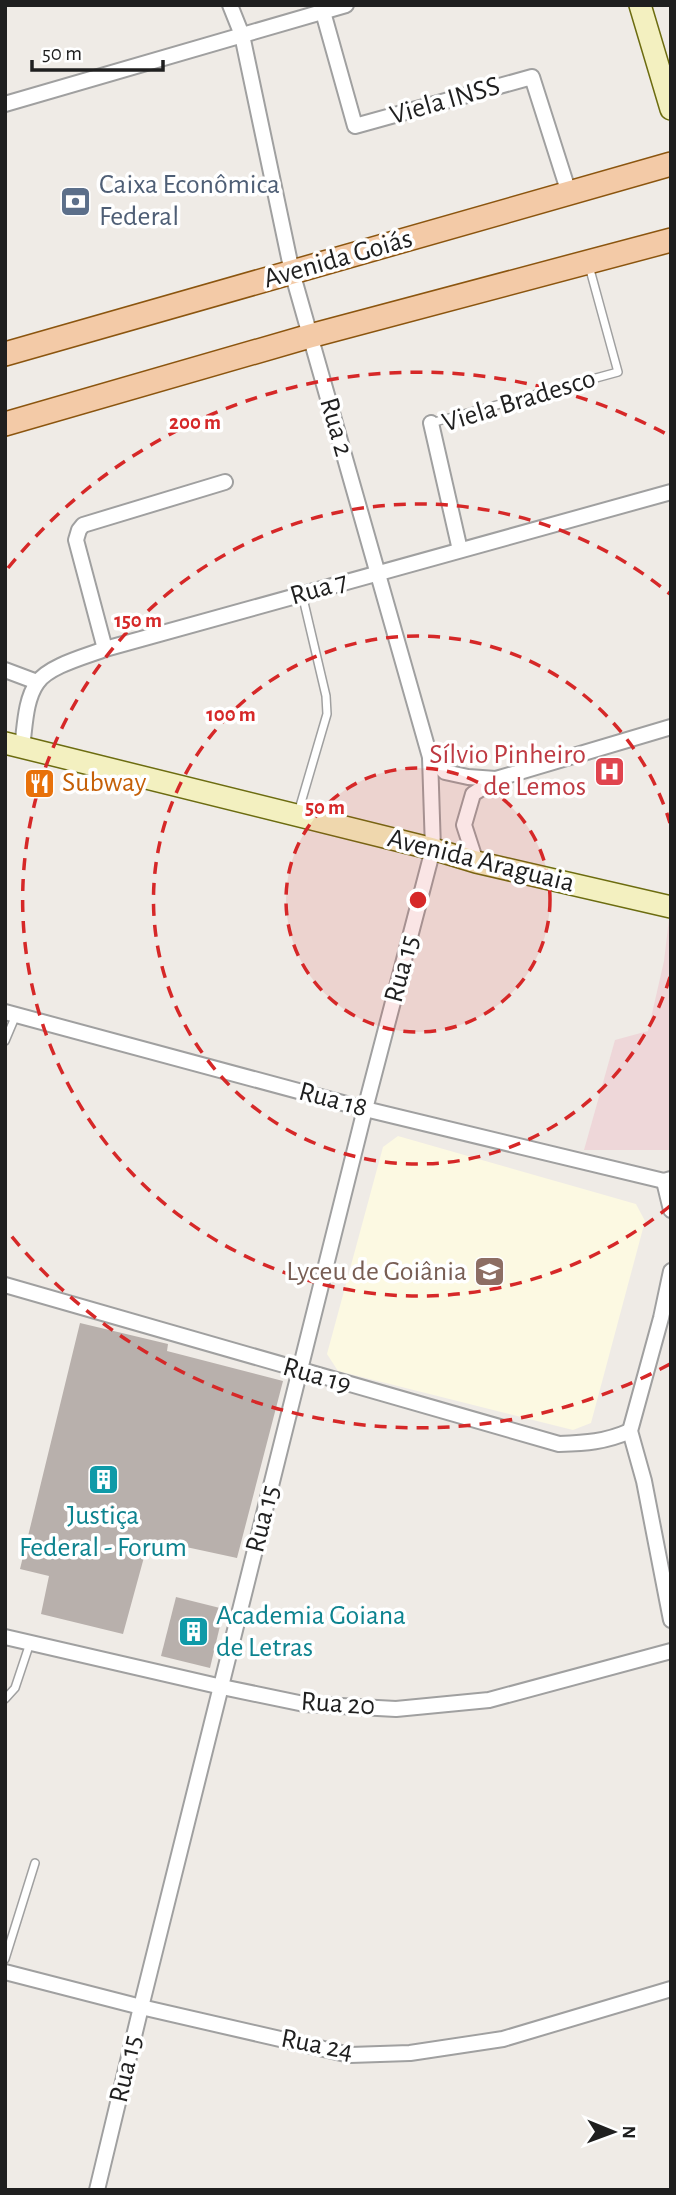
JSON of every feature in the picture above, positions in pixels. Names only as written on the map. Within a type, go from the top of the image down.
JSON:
[{"type":"main road","points":[[640,5],[671,109]]},
{"type":"main road","name":"Avenida Goiás","points":[[5,354],[671,163]]},
{"type":"main road","points":[[5,424],[109,394],[130,376],[142,372],[281,332],[310,336],[671,240]]},
{"type":"main road","name":"Avenida Araguaia","points":[[14,745],[476,862],[671,907]]},
{"type":"street","name":"Rua 2","points":[[230,5],[242,35],[292,272],[430,757],[433,849]]},
{"type":"street","points":[[5,104],[346,5]]},
{"type":"street","name":"Viela INSS","points":[[323,12],[355,126],[532,77],[569,193]]},
{"type":"street","name":"Viela Bradesco","points":[[430,423],[460,550]]},
{"type":"street","points":[[105,649],[76,540],[79,530],[83,525],[225,482]]},
{"type":"street","name":"Rua 7","points":[[37,682],[57,668],[105,649],[671,492]]},
{"type":"street","points":[[5,670],[37,682],[14,745]]},
{"type":"street","points":[[476,862],[464,825],[473,794],[496,779],[671,727]]},
{"type":"street","points":[[430,757],[445,772],[496,779]]},
{"type":"street","name":"Rua 15","points":[[97,2190],[299,1371],[433,849]]},
{"type":"street","name":"Rua 18","points":[[11,1013],[365,1109],[667,1180]]},
{"type":"street","points":[[667,1180],[671,1210]]},
{"type":"street","points":[[671,1271],[666,1320],[630,1431],[644,1481],[671,1620]]},
{"type":"street","name":"Rua 19","points":[[5,1285],[558,1444],[611,1440],[630,1431]]},
{"type":"street","name":"Rua 20","points":[[5,1637],[304,1704],[396,1709],[489,1700],[671,1651]]},
{"type":"street","name":"Rua 24","points":[[5,1972],[141,2007],[350,2055],[410,2053],[503,2039],[671,1989]]},
{"type":"lane","name":"Viela Bradesco","points":[[430,423],[618,372],[588,262]]},
{"type":"lane","points":[[298,816],[327,714],[326,696],[302,594]]},
{"type":"lane","points":[[5,1041],[11,1013]]},
{"type":"lane","points":[[5,1699],[15,1688],[30,1642]]},
{"type":"lane","points":[[5,1959],[34,1863]]},
{"type":"shaded area","points":[[669,919],[671,1150],[584,1150],[615,1040],[648,1031],[664,961]]},
{"type":"shaded area","name":"Lyceu de Goiânia","points":[[398,1136],[636,1204],[645,1221],[591,1423],[573,1430],[338,1371],[327,1354],[383,1147]]},
{"type":"building","name":"Justiça Federal - Forum","points":[[80,1323],[168,1344],[167,1351],[283,1381],[237,1558],[149,1539],[123,1634],[41,1614],[49,1576],[20,1569]]},
{"type":"building","name":"Academia Goiana de Letras","points":[[176,1597],[224,1609],[210,1668],[161,1656]]},
{"type":"place","name":"Caixa Econômica Federal","points":[[76,201]]},
{"type":"place","name":"Sílvio Pinheiro de Lemos","points":[[609,771]]},
{"type":"place","name":"Subway","points":[[39,783]]},
{"type":"place","name":"Lyceu de Goiânia","points":[[490,1272]]},
{"type":"place","name":"Justiça Federal - Forum","points":[[103,1479]]},
{"type":"place","name":"Academia Goiana de Letras","points":[[193,1632]]}]
